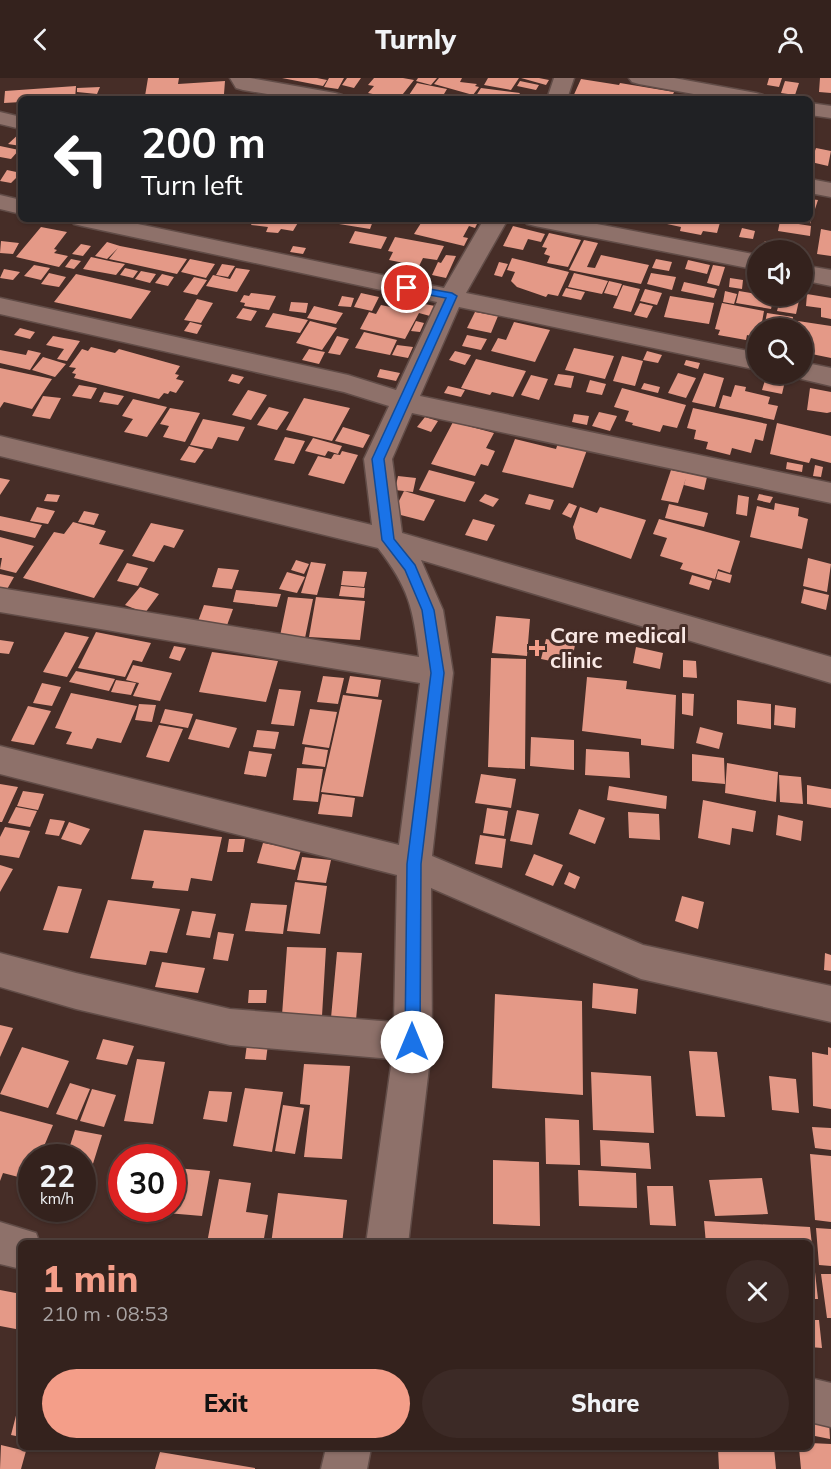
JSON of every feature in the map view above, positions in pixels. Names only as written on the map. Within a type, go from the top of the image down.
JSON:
[{"type":"street","points":[[557,96],[564,78]]},
{"type":"street","points":[[639,78],[739,96]]},
{"type":"street","points":[[239,87],[311,96]]},
{"type":"street","points":[[813,109],[831,112]]},
{"type":"street","points":[[0,118],[18,122]]},
{"type":"street","points":[[813,187],[831,190]]},
{"type":"street","points":[[0,202],[18,206]]},
{"type":"street","points":[[96,222],[350,278],[452,296],[747,360]]},
{"type":"street","points":[[387,1240],[412,1042],[414,864],[437,673],[428,610],[410,568],[388,540],[378,459],[452,296],[494,222]]},
{"type":"street","points":[[550,222],[747,261]]},
{"type":"street","points":[[813,274],[831,278]]},
{"type":"street","points":[[0,306],[348,384],[404,402],[831,493]]},
{"type":"street","points":[[813,373],[831,377]]},
{"type":"street","points":[[0,446],[388,540],[831,670]]},
{"type":"street","points":[[0,600],[437,673]]},
{"type":"street","points":[[0,760],[414,864],[641,962],[831,1004]]},
{"type":"street","points":[[0,970],[76,991],[230,1027],[412,1042]]},
{"type":"street","points":[[0,1243],[18,1247]]},
{"type":"street","points":[[813,1401],[831,1405]]},
{"type":"street","points":[[344,1469],[349,1450]]},
{"type":"building","points":[[148,78],[179,78],[178,84],[225,81],[224,94],[145,96]]},
{"type":"building","points":[[282,78],[317,78],[327,80],[323,86]]},
{"type":"building","points":[[329,78],[344,78],[338,89],[324,87]]},
{"type":"building","points":[[347,78],[361,78],[354,88],[342,85]]},
{"type":"building","points":[[374,78],[414,80],[401,96],[368,93],[374,86],[368,85]]},
{"type":"building","points":[[418,78],[437,78],[431,85],[416,81]]},
{"type":"building","points":[[439,78],[462,78],[460,82],[477,84],[475,86],[479,87],[473,95],[434,84]]},
{"type":"building","points":[[488,78],[519,78],[511,90],[484,85]]},
{"type":"building","points":[[521,78],[539,78],[549,80],[546,85]]},
{"type":"building","points":[[769,78],[782,78],[779,87],[767,85]]},
{"type":"building","points":[[820,78],[831,78],[831,93],[819,92]]},
{"type":"building","points":[[581,79],[674,92],[672,96],[573,96]]},
{"type":"building","points":[[520,81],[539,85],[536,90],[517,86]]},
{"type":"building","points":[[785,81],[799,83],[795,95],[781,93]]},
{"type":"building","points":[[417,83],[447,89],[443,96],[408,96]]},
{"type":"building","points":[[76,86],[75,96],[18,96],[18,102],[4,103],[5,91]]},
{"type":"building","points":[[100,87],[97,94],[77,92],[77,88]]},
{"type":"building","points":[[481,88],[520,93],[518,96],[476,96]]},
{"type":"building","points":[[18,135],[18,146],[8,144]]},
{"type":"building","points":[[0,146],[18,150],[11,159],[0,157]]},
{"type":"building","points":[[816,148],[831,151],[828,166],[813,162]]},
{"type":"building","points":[[7,170],[18,172],[18,176],[11,183],[0,181]]},
{"type":"building","points":[[813,199],[818,200],[813,215]]},
{"type":"building","points":[[252,222],[298,222],[293,231],[281,229],[278,233],[266,232],[268,227],[251,225]]},
{"type":"building","points":[[340,222],[373,222],[370,229],[339,224]]},
{"type":"building","points":[[425,222],[478,222],[475,228],[469,226],[463,237],[468,238],[464,246],[414,234],[421,223]]},
{"type":"building","points":[[668,222],[720,222],[717,233],[703,231],[701,235],[680,231],[681,227],[667,224]]},
{"type":"building","points":[[780,222],[811,226],[810,236],[778,231]]},
{"type":"building","points":[[513,226],[545,234],[541,242],[528,239],[523,250],[503,246]]},
{"type":"building","points":[[41,227],[67,232],[54,249],[57,250],[54,253],[68,256],[59,267],[16,257]]},
{"type":"building","points":[[742,228],[755,231],[753,239],[739,237]]},
{"type":"building","points":[[821,229],[831,231],[831,256],[817,254]]},
{"type":"building","points":[[355,231],[387,237],[381,249],[349,243]]},
{"type":"building","points":[[549,233],[581,240],[568,267],[547,263],[550,256],[544,254],[547,248],[542,247]]},
{"type":"building","points":[[395,237],[444,246],[437,260],[423,258],[419,266],[389,260],[393,252],[388,251]]},
{"type":"building","points":[[584,240],[598,243],[587,267],[595,268],[601,255],[649,265],[641,284],[569,270]]},
{"type":"building","points":[[1,241],[19,243],[13,254],[0,253]]},
{"type":"building","points":[[107,242],[187,259],[177,274],[109,259],[118,248],[107,259],[95,256]]},
{"type":"building","points":[[81,244],[91,246],[83,256],[72,254]]},
{"type":"building","points":[[293,246],[306,248],[303,254],[290,252]]},
{"type":"building","points":[[446,255],[456,256],[446,278],[432,275],[438,262],[441,263]]},
{"type":"building","points":[[91,257],[125,264],[116,275],[83,269]]},
{"type":"building","points":[[512,258],[569,272],[558,296],[548,294],[546,297],[517,287],[511,281],[515,272],[507,270]]},
{"type":"building","points":[[71,259],[81,261],[74,269],[65,267]]},
{"type":"building","points":[[190,259],[215,264],[206,278],[181,272]]},
{"type":"building","points":[[656,259],[672,262],[669,271],[652,268]]},
{"type":"building","points":[[688,260],[710,265],[707,274],[685,269]]},
{"type":"building","points":[[499,262],[508,264],[502,277],[494,275]]},
{"type":"building","points":[[222,264],[235,266],[228,277],[216,275]]},
{"type":"building","points":[[34,265],[50,268],[41,280],[24,276]]},
{"type":"building","points":[[713,265],[725,267],[719,286],[707,283]]},
{"type":"building","points":[[125,268],[138,271],[133,278],[120,275]]},
{"type":"building","points":[[236,268],[250,270],[237,292],[206,286],[213,275],[230,279]]},
{"type":"building","points":[[4,269],[20,272],[13,280],[0,278]]},
{"type":"building","points":[[141,271],[156,274],[150,283],[135,279]]},
{"type":"building","points":[[49,273],[66,277],[59,287],[41,284]]},
{"type":"building","points":[[574,273],[608,281],[602,294],[568,287]]},
{"type":"building","points":[[651,273],[676,277],[672,290],[647,284]]},
{"type":"building","points":[[76,274],[151,291],[131,319],[54,302]]},
{"type":"building","points":[[162,274],[174,277],[168,286],[155,283]]},
{"type":"building","points":[[194,277],[207,280],[197,295],[183,292]]},
{"type":"building","points":[[730,278],[743,280],[742,289],[729,287]]},
{"type":"building","points":[[609,281],[622,284],[617,296],[604,293]]},
{"type":"building","points":[[684,282],[717,289],[714,298],[681,291]]},
{"type":"building","points":[[623,285],[640,289],[631,312],[613,308]]},
{"type":"building","points":[[566,288],[585,292],[581,300],[562,296]]},
{"type":"building","points":[[645,289],[662,293],[657,305],[640,301]]},
{"type":"building","points":[[725,291],[737,294],[734,304],[723,302]]},
{"type":"building","points":[[739,291],[747,292],[747,305],[736,303]]},
{"type":"building","points":[[251,293],[276,296],[269,310],[244,306],[245,303],[240,302],[244,295],[249,296]]},
{"type":"building","points":[[361,293],[379,297],[372,311],[354,307]]},
{"type":"building","points":[[813,295],[831,298],[831,319],[821,317],[821,308],[806,306],[813,306]]},
{"type":"building","points":[[342,296],[354,298],[351,307],[338,306]]},
{"type":"building","points":[[670,296],[714,303],[709,324],[664,317]]},
{"type":"building","points":[[197,299],[213,303],[201,323],[184,320]]},
{"type":"building","points":[[291,302],[308,303],[306,313],[289,311]]},
{"type":"building","points":[[419,303],[435,306],[430,316],[419,313],[405,339],[360,329],[369,312],[376,314],[381,305],[414,312]]},
{"type":"building","points":[[640,303],[653,306],[647,318],[634,315]]},
{"type":"building","points":[[722,303],[764,311],[763,318],[747,318],[746,340],[718,335],[720,330],[715,329]]},
{"type":"building","points":[[314,306],[343,313],[336,324],[307,318]]},
{"type":"building","points":[[754,306],[772,306],[771,309]]},
{"type":"building","points":[[778,306],[798,306],[796,314],[777,311]]},
{"type":"building","points":[[243,308],[257,311],[251,321],[236,318]]},
{"type":"building","points":[[475,312],[498,316],[491,333],[467,328]]},
{"type":"building","points":[[273,313],[308,320],[300,333],[265,327]]},
{"type":"building","points":[[767,313],[793,318],[766,318]]},
{"type":"building","points":[[310,321],[337,328],[322,350],[296,343]]},
{"type":"building","points":[[416,321],[424,323],[420,332],[411,331]]},
{"type":"building","points":[[190,322],[202,325],[197,334],[184,331]]},
{"type":"building","points":[[514,322],[550,330],[535,362],[491,351],[498,338],[506,340]]},
{"type":"building","points":[[813,323],[831,326],[831,358],[813,354]]},
{"type":"building","points":[[20,328],[35,332],[30,339],[14,335]]},
{"type":"building","points":[[364,332],[397,340],[390,355],[355,348]]},
{"type":"building","points":[[467,335],[487,339],[481,350],[462,346]]},
{"type":"building","points":[[53,336],[80,341],[67,361],[57,359],[64,349],[46,345]]},
{"type":"building","points":[[337,336],[349,339],[340,355],[328,353]]},
{"type":"building","points":[[397,345],[413,347],[408,358],[392,355]]},
{"type":"building","points":[[91,347],[115,353],[119,349],[180,366],[175,374],[179,375],[176,379],[184,381],[176,393],[170,391],[168,394],[164,393],[159,399],[74,378],[76,374],[72,373],[76,368],[69,367],[82,349],[88,351]]},
{"type":"building","points":[[574,348],[614,356],[605,379],[565,370]]},
{"type":"building","points":[[309,349],[325,352],[319,364],[302,360]]},
{"type":"building","points":[[0,350],[26,355],[28,350],[41,353],[30,370],[0,363]]},
{"type":"building","points":[[455,351],[471,355],[465,365],[449,360]]},
{"type":"building","points":[[647,351],[662,355],[658,363],[643,360]]},
{"type":"building","points":[[622,356],[643,361],[635,386],[613,381]]},
{"type":"building","points":[[43,357],[66,364],[55,377],[32,370]]},
{"type":"building","points":[[476,359],[526,371],[513,397],[492,392],[490,395],[461,388]]},
{"type":"building","points":[[686,360],[700,363],[698,369],[684,365]]},
{"type":"building","points":[[0,368],[52,379],[32,409],[4,402],[0,408]]},
{"type":"building","points":[[380,369],[400,373],[396,381],[377,377]]},
{"type":"building","points":[[678,373],[696,378],[686,398],[668,393]]},
{"type":"building","points":[[704,373],[724,378],[715,407],[692,402]]},
{"type":"building","points":[[232,374],[244,377],[239,384],[228,381]]},
{"type":"building","points":[[558,374],[574,376],[571,388],[554,385]]},
{"type":"building","points":[[531,375],[548,379],[539,400],[521,395]]},
{"type":"building","points":[[590,380],[606,384],[602,395],[586,392]]},
{"type":"building","points":[[644,383],[660,387],[658,393],[641,389]]},
{"type":"building","points":[[764,384],[784,384],[782,394],[762,390]]},
{"type":"building","points":[[79,385],[97,388],[91,399],[72,396]]},
{"type":"building","points":[[735,385],[746,387],[745,391],[770,397],[768,404],[778,406],[774,420],[719,408],[723,395],[731,397]]},
{"type":"building","points":[[448,386],[465,390],[461,397],[444,393]]},
{"type":"building","points":[[622,388],[686,405],[677,428],[663,425],[660,432],[625,421],[629,411],[614,407]]},
{"type":"building","points":[[810,388],[831,392],[831,412],[807,410]]},
{"type":"building","points":[[248,390],[267,395],[251,420],[232,415]]},
{"type":"building","points":[[104,392],[124,396],[118,405],[99,402]]},
{"type":"building","points":[[43,396],[61,398],[50,419],[32,416]]},
{"type":"building","points":[[304,398],[350,408],[332,441],[286,430]]},
{"type":"building","points":[[133,399],[167,407],[147,437],[124,432],[133,419],[122,416]]},
{"type":"building","points":[[269,407],[289,412],[277,430],[257,425]]},
{"type":"building","points":[[170,408],[200,413],[185,442],[163,437],[169,426],[160,424]]},
{"type":"building","points":[[693,408],[767,424],[763,441],[755,439],[751,453],[732,448],[730,455],[706,449],[708,442],[694,439],[696,430],[687,428]]},
{"type":"building","points":[[599,412],[617,416],[610,431],[592,426]]},
{"type":"building","points":[[574,414],[589,416],[587,425],[572,422]]},
{"type":"building","points":[[425,417],[438,421],[431,432],[417,427]]},
{"type":"building","points":[[203,419],[245,427],[238,441],[218,437],[212,449],[190,445]]},
{"type":"building","points":[[453,422],[494,433],[486,448],[495,451],[488,466],[481,464],[475,476],[431,464]]},
{"type":"building","points":[[777,423],[831,436],[831,463],[811,458],[809,463],[770,454]]},
{"type":"building","points":[[343,427],[370,435],[363,448],[335,441]]},
{"type":"building","points":[[285,437],[305,441],[294,464],[274,460]]},
{"type":"building","points":[[313,438],[342,446],[338,454],[328,451],[325,456],[305,451]]},
{"type":"building","points":[[515,439],[556,449],[558,443],[587,450],[573,488],[502,472]]},
{"type":"building","points":[[189,446],[204,450],[195,463],[180,460]]},
{"type":"building","points":[[342,451],[358,455],[344,484],[308,475],[318,456],[331,459],[334,454],[340,455]]},
{"type":"building","points":[[787,462],[803,465],[802,472],[786,469]]},
{"type":"building","points":[[815,465],[823,467],[821,477],[813,476]]},
{"type":"building","points":[[429,470],[475,482],[465,502],[419,490]]},
{"type":"building","points":[[671,470],[707,477],[704,490],[684,485],[686,478],[678,503],[661,500]]},
{"type":"building","points":[[398,476],[416,478],[413,492],[395,490]]},
{"type":"building","points":[[0,478],[10,480],[0,495]]},
{"type":"building","points":[[404,491],[435,500],[424,521],[393,513]]},
{"type":"building","points":[[47,494],[60,495],[57,502],[44,501]]},
{"type":"building","points":[[485,494],[499,499],[493,507],[479,501]]},
{"type":"building","points":[[529,494],[554,500],[550,510],[525,504]]},
{"type":"building","points":[[759,494],[773,497],[770,503],[757,500]]},
{"type":"building","points":[[738,495],[749,497],[747,516],[736,514]]},
{"type":"building","points":[[569,503],[577,506],[571,518],[562,514]]},
{"type":"building","points":[[775,503],[799,508],[798,516],[808,519],[802,549],[750,537],[757,506],[774,510]]},
{"type":"building","points":[[669,504],[708,513],[704,527],[665,518]]},
{"type":"building","points":[[37,507],[55,511],[48,524],[30,521]]},
{"type":"building","points":[[580,507],[597,513],[600,507],[646,520],[631,559],[576,539],[573,527]]},
{"type":"building","points":[[84,511],[99,514],[94,525],[78,522]]},
{"type":"building","points":[[0,516],[42,525],[35,538],[0,530]]},
{"type":"building","points":[[473,519],[495,525],[487,541],[465,535]]},
{"type":"building","points":[[659,519],[740,541],[730,573],[718,569],[715,579],[680,569],[683,563],[660,556],[667,538],[653,534]]},
{"type":"building","points":[[73,522],[106,531],[99,544],[124,550],[94,598],[23,578],[54,532],[64,534]]},
{"type":"building","points":[[151,523],[184,530],[174,548],[164,545],[154,562],[132,556]]},
{"type":"building","points":[[0,537],[34,546],[16,573],[0,569],[2,558],[0,558]]},
{"type":"building","points":[[808,558],[831,564],[827,592],[803,586]]},
{"type":"building","points":[[296,560],[309,564],[304,574],[291,570]]},
{"type":"building","points":[[311,562],[326,564],[317,595],[301,593]]},
{"type":"building","points":[[127,563],[148,568],[138,586],[117,581]]},
{"type":"building","points":[[218,568],[239,570],[232,589],[212,587]]},
{"type":"building","points":[[343,571],[367,572],[364,587],[341,585]]},
{"type":"building","points":[[718,571],[732,575],[730,583],[716,579]]},
{"type":"building","points":[[287,572],[305,577],[297,593],[279,589]]},
{"type":"building","points":[[0,574],[14,577],[6,591],[0,590]]},
{"type":"building","points":[[692,575],[712,581],[709,590],[689,584]]},
{"type":"building","points":[[341,586],[365,588],[364,598],[339,596]]},
{"type":"building","points":[[140,587],[159,594],[145,613],[125,605]]},
{"type":"building","points":[[804,589],[829,595],[826,610],[801,603]]},
{"type":"building","points":[[236,590],[281,594],[277,607],[233,602]]},
{"type":"building","points":[[288,597],[313,599],[305,638],[280,636]]},
{"type":"building","points":[[316,597],[365,601],[360,640],[309,637]]},
{"type":"building","points":[[204,605],[233,609],[226,628],[197,624]]},
{"type":"building","points":[[496,616],[530,619],[527,656],[492,653]]},
{"type":"building","points":[[65,632],[89,637],[67,677],[43,672]]},
{"type":"building","points":[[96,632],[151,643],[142,662],[133,660],[125,677],[78,668]]},
{"type":"building","points":[[546,639],[575,645],[571,665],[541,659]]},
{"type":"building","points":[[0,640],[14,642],[9,654],[0,653]]},
{"type":"building","points":[[174,646],[186,648],[180,661],[169,658]]},
{"type":"building","points":[[636,647],[663,653],[660,669],[633,663]]},
{"type":"building","points":[[212,652],[278,661],[266,702],[199,692]]},
{"type":"building","points":[[491,658],[526,659],[525,769],[488,767]]},
{"type":"building","points":[[683,660],[696,661],[697,678],[683,677]]},
{"type":"building","points":[[133,665],[172,673],[160,701],[133,696],[139,683],[126,680]]},
{"type":"building","points":[[76,671],[115,679],[109,691],[69,682]]},
{"type":"building","points":[[323,676],[344,678],[338,704],[317,702]]},
{"type":"building","points":[[350,676],[381,680],[378,697],[346,693]]},
{"type":"building","points":[[587,677],[627,681],[626,689],[676,695],[674,749],[641,745],[641,739],[582,731]]},
{"type":"building","points":[[116,680],[136,683],[131,695],[111,692]]},
{"type":"building","points":[[42,683],[61,687],[52,706],[33,703]]},
{"type":"building","points":[[279,689],[301,691],[294,726],[271,724]]},
{"type":"building","points":[[71,693],[137,706],[121,743],[97,738],[92,749],[66,744],[72,732],[55,728]]},
{"type":"building","points":[[682,693],[694,694],[693,716],[682,714]]},
{"type":"building","points":[[343,695],[382,700],[363,797],[321,792]]},
{"type":"building","points":[[737,700],[771,704],[771,729],[737,724]]},
{"type":"building","points":[[139,704],[156,705],[152,722],[135,720]]},
{"type":"building","points":[[775,705],[796,708],[795,728],[774,725]]},
{"type":"building","points":[[28,706],[51,711],[34,745],[11,741]]},
{"type":"building","points":[[165,709],[193,714],[188,728],[160,723]]},
{"type":"building","points":[[310,709],[337,712],[329,748],[302,744]]},
{"type":"building","points":[[196,719],[237,728],[229,748],[188,739]]},
{"type":"building","points":[[159,725],[183,729],[169,762],[146,757]]},
{"type":"building","points":[[700,727],[723,733],[719,749],[696,743]]},
{"type":"building","points":[[257,730],[279,732],[275,749],[253,747]]},
{"type":"building","points":[[531,737],[574,740],[574,770],[530,766]]},
{"type":"building","points":[[305,747],[328,750],[325,767],[302,764]]},
{"type":"building","points":[[586,749],[629,752],[630,778],[585,775]]},
{"type":"building","points":[[249,751],[272,754],[266,777],[244,774]]},
{"type":"building","points":[[692,754],[724,758],[725,784],[692,781]]},
{"type":"building","points":[[727,763],[778,772],[776,802],[725,793]]},
{"type":"building","points":[[297,768],[323,769],[318,802],[293,800]]},
{"type":"building","points":[[481,774],[516,779],[511,808],[475,803]]},
{"type":"building","points":[[779,775],[801,777],[803,804],[780,802]]},
{"type":"building","points":[[0,784],[18,787],[2,822],[0,822]]},
{"type":"building","points":[[807,785],[831,789],[831,808],[807,804]]},
{"type":"building","points":[[609,786],[667,796],[666,809],[607,800]]},
{"type":"building","points":[[23,791],[44,794],[38,810],[17,806]]},
{"type":"building","points":[[322,794],[355,798],[352,817],[318,814]]},
{"type":"building","points":[[703,800],[756,811],[753,832],[732,828],[730,845],[698,838]]},
{"type":"building","points":[[16,807],[37,811],[30,827],[8,823]]},
{"type":"building","points":[[487,808],[508,811],[504,836],[483,833]]},
{"type":"building","points":[[579,809],[605,818],[595,844],[569,834]]},
{"type":"building","points":[[517,810],[539,814],[532,845],[510,841]]},
{"type":"building","points":[[628,812],[659,814],[660,840],[629,838]]},
{"type":"building","points":[[778,815],[803,821],[801,841],[776,835]]},
{"type":"building","points":[[50,819],[65,821],[59,836],[45,834]]},
{"type":"building","points":[[69,822],[90,829],[81,845],[61,839]]},
{"type":"building","points":[[5,827],[30,831],[19,858],[0,855],[0,837]]},
{"type":"building","points":[[144,830],[222,837],[212,881],[191,878],[188,891],[152,888],[154,881],[131,879]]},
{"type":"building","points":[[480,835],[506,839],[502,868],[475,864]]},
{"type":"building","points":[[229,839],[245,839],[243,852],[227,852]]},
{"type":"building","points":[[263,843],[301,850],[295,870],[257,863]]},
{"type":"building","points":[[534,854],[563,865],[553,886],[525,875]]},
{"type":"building","points":[[302,857],[331,860],[326,883],[297,880]]},
{"type":"building","points":[[0,865],[13,869],[0,892]]},
{"type":"building","points":[[569,872],[580,877],[575,889],[564,884]]},
{"type":"building","points":[[295,882],[327,886],[320,934],[287,931]]},
{"type":"building","points":[[58,886],[82,889],[68,933],[43,930]]},
{"type":"building","points":[[682,896],[704,902],[698,929],[675,921]]},
{"type":"building","points":[[108,900],[180,909],[167,953],[150,951],[146,965],[90,958]]},
{"type":"building","points":[[251,903],[287,905],[283,934],[245,931]]},
{"type":"building","points":[[192,911],[216,914],[210,938],[186,935]]},
{"type":"building","points":[[218,932],[234,934],[228,961],[213,959]]},
{"type":"building","points":[[287,947],[326,948],[322,1016],[282,1015]]},
{"type":"building","points":[[337,952],[362,953],[356,1020],[331,1018]]},
{"type":"building","points":[[825,953],[831,955],[831,971],[824,970]]},
{"type":"building","points":[[162,962],[205,968],[198,993],[155,987]]},
{"type":"building","points":[[593,983],[638,989],[636,1014],[592,1008]]},
{"type":"building","points":[[249,990],[267,990],[266,1003],[248,1003]]},
{"type":"building","points":[[495,994],[582,1001],[583,1095],[492,1088]]},
{"type":"building","points":[[0,1025],[13,1028],[0,1057]]},
{"type":"building","points":[[103,1039],[134,1046],[127,1065],[96,1059]]},
{"type":"building","points":[[247,1044],[268,1044],[266,1060],[245,1059]]},
{"type":"building","points":[[22,1047],[69,1061],[48,1108],[0,1094]]},
{"type":"building","points":[[828,1047],[831,1048],[831,1109],[813,1106],[812,1052],[828,1055]]},
{"type":"building","points":[[689,1051],[717,1052],[725,1117],[696,1116]]},
{"type":"building","points":[[137,1059],[165,1062],[153,1124],[124,1121]]},
{"type":"building","points":[[304,1064],[350,1066],[342,1159],[304,1157],[310,1105],[300,1104]]},
{"type":"building","points":[[591,1072],[651,1076],[654,1133],[593,1130]]},
{"type":"building","points":[[769,1076],[796,1079],[799,1113],[772,1110]]},
{"type":"building","points":[[70,1083],[90,1089],[77,1120],[56,1114]]},
{"type":"building","points":[[245,1088],[283,1092],[272,1152],[233,1146]]},
{"type":"building","points":[[92,1089],[116,1095],[104,1127],[80,1121]]},
{"type":"building","points":[[209,1091],[232,1092],[227,1122],[203,1119]]},
{"type":"building","points":[[283,1105],[304,1108],[295,1154],[275,1151]]},
{"type":"building","points":[[0,1111],[53,1125],[45,1144],[18,1144],[18,1177],[3,1173],[0,1181]]},
{"type":"building","points":[[545,1118],[579,1120],[580,1165],[546,1164]]},
{"type":"building","points":[[812,1127],[831,1128],[831,1150],[815,1148]]},
{"type":"building","points":[[75,1130],[102,1135],[96,1154],[96,1144],[70,1144]]},
{"type":"building","points":[[600,1140],[649,1143],[651,1169],[601,1166]]},
{"type":"building","points":[[810,1154],[831,1156],[831,1222],[815,1220]]},
{"type":"building","points":[[493,1160],[539,1162],[540,1226],[493,1224]]},
{"type":"building","points":[[186,1169],[210,1171],[202,1216],[186,1215]]},
{"type":"building","points":[[578,1170],[636,1173],[637,1208],[579,1206]]},
{"type":"building","points":[[762,1178],[768,1214],[715,1216],[709,1180]]},
{"type":"building","points":[[219,1179],[251,1183],[246,1212],[268,1215],[264,1240],[208,1240]]},
{"type":"building","points":[[647,1186],[673,1186],[676,1226],[650,1225]]},
{"type":"building","points":[[278,1193],[347,1200],[342,1240],[272,1240]]},
{"type":"building","points":[[704,1221],[810,1227],[811,1240],[706,1240]]},
{"type":"building","points":[[816,1228],[831,1229],[831,1266],[819,1265]]},
{"type":"building","points":[[813,1254],[818,1299],[813,1299]]},
{"type":"building","points":[[821,1274],[831,1274],[831,1318],[827,1318]]},
{"type":"building","points":[[0,1290],[18,1293],[18,1329],[0,1326]]},
{"type":"building","points":[[813,1320],[819,1320],[822,1348],[813,1347]]},
{"type":"building","points":[[18,1408],[18,1436],[11,1435]]},
{"type":"building","points":[[815,1419],[829,1421],[830,1439],[815,1436]]},
{"type":"building","points":[[813,1443],[831,1444],[831,1469],[801,1469],[799,1450],[813,1450]]},
{"type":"building","points":[[1,1445],[26,1451],[21,1469],[0,1469]]},
{"type":"building","points":[[718,1450],[774,1450],[776,1469],[719,1469]]},
{"type":"building","points":[[160,1452],[255,1468],[255,1469],[155,1469]]},
{"type":"place","name":"Care medical clinic","points":[[537,648]]},
{"type":"route","points":[[407,288],[452,296],[378,459],[388,540],[410,568],[428,610],[437,673],[414,864],[412,1042]]}]
